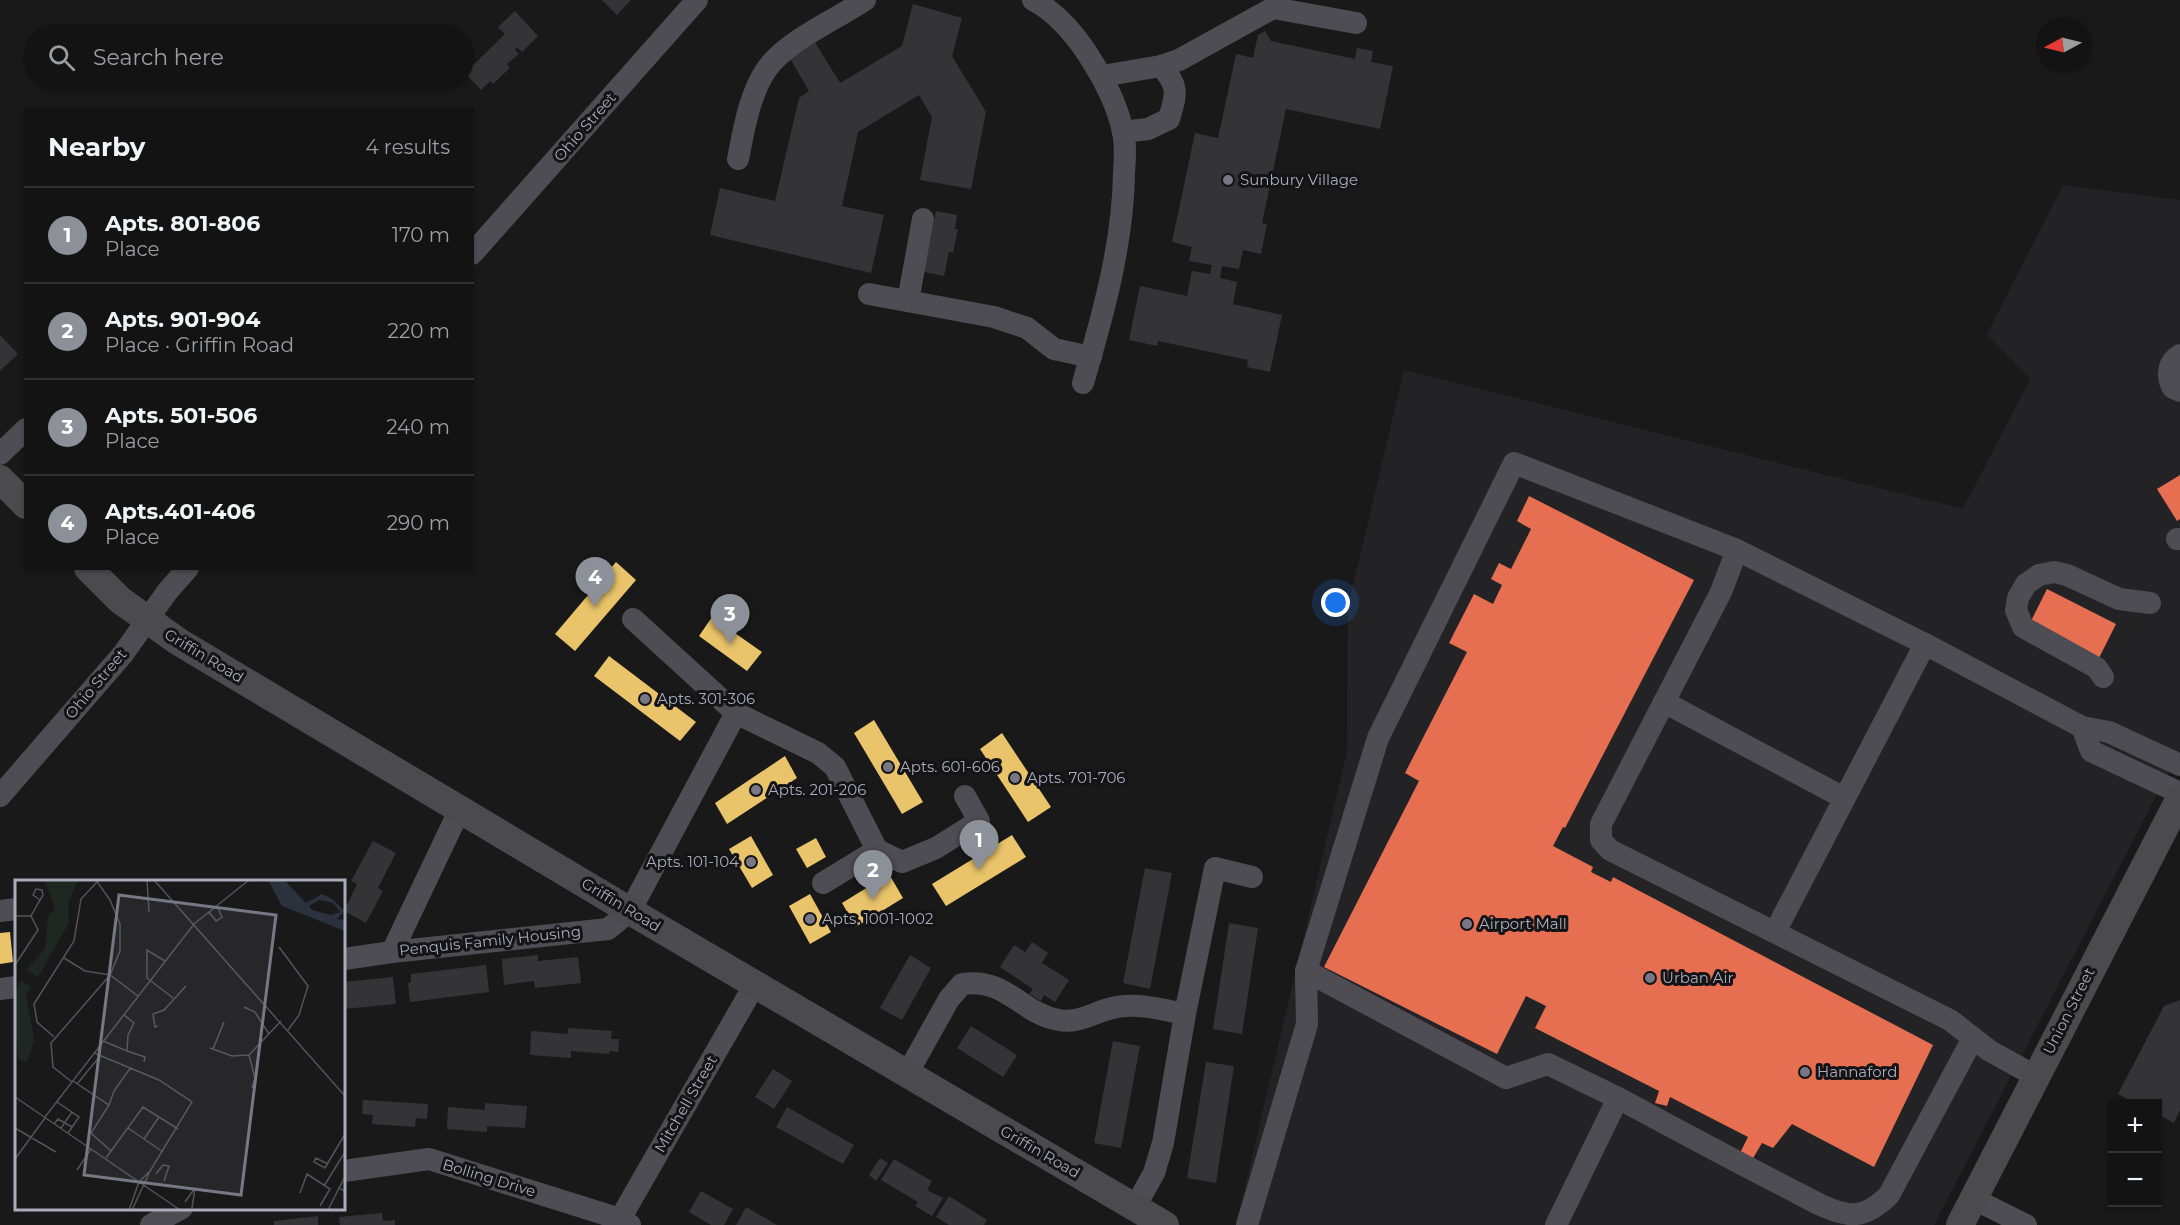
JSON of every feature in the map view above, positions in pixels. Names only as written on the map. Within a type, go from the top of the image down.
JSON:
[{"type":"main road","points":[[0,479],[24,503]]},
{"type":"main road","name":"Griffin Road","points":[[90,570],[120,600],[147,621],[630,911],[1165,1225]]},
{"type":"main road","name":"Union Street","points":[[1960,1225],[2180,798]]},
{"type":"street","name":"Ohio Street","points":[[474,252],[697,0]]},
{"type":"street","points":[[738,159],[754,94],[767,70],[788,48],[865,0]]},
{"type":"street","points":[[1033,0],[1072,30],[1102,76],[1123,132],[1124,204],[1111,272],[1083,382]]},
{"type":"street","points":[[1102,76],[1161,66],[1179,60],[1274,8],[1356,22]]},
{"type":"street","points":[[1123,132],[1148,129],[1169,119],[1176,94],[1171,77],[1161,66]]},
{"type":"street","points":[[908,302],[923,219]]},
{"type":"street","points":[[869,294],[994,317],[1027,328],[1054,349],[1091,357]]},
{"type":"street","points":[[2180,355],[2170,365],[2169,373],[2173,388],[2180,392]]},
{"type":"street","points":[[0,454],[24,431]]},
{"type":"street","points":[[1251,1223],[1307,1024],[1306,971],[1378,738],[1514,463],[1737,550],[1925,644],[2082,727],[2109,732],[2180,765]]},
{"type":"street","points":[[1737,550],[1720,594],[1601,824],[1601,840],[1610,850],[1950,1020],[1990,1051],[2036,1076]]},
{"type":"street","name":"Ohio Street","points":[[0,796],[123,654],[167,592],[186,570]]},
{"type":"street","points":[[2103,677],[2097,668],[2023,627],[2016,610],[2018,598],[2026,584],[2038,575],[2054,572],[2067,575],[2119,599],[2150,603]]},
{"type":"street","points":[[633,619],[736,713],[818,753],[835,767],[877,850],[902,862],[936,848],[979,821],[965,796]]},
{"type":"street","points":[[1775,932],[1925,644]]},
{"type":"street","points":[[1664,702],[1844,798]]},
{"type":"street","points":[[630,911],[736,713]]},
{"type":"street","points":[[2082,727],[2091,751],[2180,793]]},
{"type":"street","name":"Penquis Family Housing","points":[[392,952],[460,809]]},
{"type":"street","points":[[823,883],[877,850]]},
{"type":"street","points":[[1135,1207],[1154,1173],[1163,1143],[1185,1014],[1215,868],[1252,877]]},
{"type":"street","points":[[0,911],[15,909]]},
{"type":"street","name":"Penquis Family Housing","points":[[392,952],[608,929],[630,911]]},
{"type":"street","points":[[345,959],[392,952]]},
{"type":"street","points":[[1306,971],[1506,1078],[1548,1064],[1618,1098],[1823,1206],[1850,1215],[1868,1211],[1889,1195],[1973,1038]]},
{"type":"street","points":[[907,1074],[949,999],[962,984],[978,981],[995,986],[1045,1016],[1059,1020],[1077,1020],[1119,1006],[1185,1014]]},
{"type":"street","name":"Mitchell Street","points":[[624,1223],[755,984]]},
{"type":"street","points":[[0,989],[15,987]]},
{"type":"street","points":[[1556,1225],[1618,1098]]},
{"type":"street","name":"Bolling Drive","points":[[345,1171],[429,1159],[624,1223]]},
{"type":"street","points":[[1974,1198],[2026,1225]]},
{"type":"street","points":[[151,1225],[180,1210]]},
{"type":"shaded area","points":[[2063,185],[2180,200],[2180,750],[1934,1225],[1236,1225],[1347,752],[1348,607],[1404,370],[1963,509],[2030,379],[1987,334]]},
{"type":"building: Homes","points":[[616,562],[636,580],[575,651],[555,634]]},
{"type":"building: Homes","points":[[712,617],[762,652],[747,671],[699,636]]},
{"type":"building: Homes","name":"Apts. 301-306","points":[[609,656],[696,722],[680,741],[594,676]]},
{"type":"building: Homes","name":"Apts. 601-606","points":[[874,720],[923,802],[902,814],[854,733]]},
{"type":"building: Homes","name":"Apts. 701-706","points":[[1002,733],[1051,807],[1028,822],[980,749]]},
{"type":"building: Homes","name":"Apts. 201-206","points":[[785,756],[797,778],[727,824],[715,803]]},
{"type":"building: Homes","points":[[1012,835],[1026,857],[946,906],[932,884]]},
{"type":"building: Homes","name":"Apts. 101-104","points":[[751,836],[773,875],[752,888],[729,849]]},
{"type":"building: Homes","points":[[816,838],[826,857],[807,868],[796,849]]},
{"type":"building: Homes","points":[[889,874],[903,898],[856,927],[842,903]]},
{"type":"building: Homes","name":"Apts. 1001-1002","points":[[810,894],[831,932],[810,944],[789,906]]},
{"type":"building: Homes","points":[[10,932],[13,962],[0,964],[0,933]]},
{"type":"building: Shops","points":[[2180,475],[2180,519],[2177,521],[2157,489]]},
{"type":"building: Shops","points":[[1529,496],[1694,580],[1565,828],[1563,827],[1553,846],[1593,867],[1591,872],[1611,882],[1613,877],[1933,1045],[1874,1167],[1792,1124],[1773,1148],[1762,1143],[1752,1160],[1740,1153],[1748,1137],[1670,1097],[1667,1106],[1655,1103],[1659,1091],[1535,1028],[1546,1006],[1526,996],[1497,1054],[1324,967],[1419,781],[1405,773],[1467,652],[1449,643],[1474,594],[1493,604],[1502,585],[1491,579],[1499,563],[1511,569],[1531,529],[1517,521]]},
{"type":"building: Shops","points":[[2047,589],[2116,624],[2098,660],[2029,625]]},
{"type":"building: Other","points":[[602,0],[631,0],[617,15]]},
{"type":"building: Other","points":[[913,4],[962,18],[952,56],[986,112],[971,189],[920,180],[932,117],[919,95],[858,132],[842,206],[884,215],[871,273],[710,235],[720,188],[775,201],[799,98],[809,91],[788,55],[813,39],[840,83],[902,46]]},
{"type":"building: Other","points":[[515,11],[538,36],[522,52],[517,47],[515,50],[519,54],[507,64],[510,68],[493,84],[490,81],[481,90],[474,83],[474,64],[505,34],[498,27]]},
{"type":"building: Other","name":"Sunbury Village","points":[[1265,31],[1271,41],[1355,59],[1357,48],[1373,51],[1371,62],[1393,66],[1380,129],[1286,109],[1262,223],[1267,224],[1261,254],[1243,250],[1239,269],[1222,266],[1220,278],[1237,282],[1233,304],[1282,315],[1270,372],[1247,367],[1248,360],[1158,341],[1157,346],[1129,340],[1140,286],[1187,296],[1192,271],[1210,274],[1212,265],[1189,261],[1192,247],[1172,242],[1195,133],[1218,138],[1236,54],[1253,58],[1258,35]]},
{"type":"building: Other","points":[[936,211],[957,215],[955,229],[958,229],[953,253],[949,252],[944,276],[924,272]]},
{"type":"building: Other","points":[[0,335],[18,354],[0,371]]},
{"type":"building: Other","points":[[373,841],[396,853],[378,888],[383,891],[366,923],[345,912],[357,884],[351,881]]},
{"type":"building: Other","points":[[1145,868],[1172,873],[1150,989],[1123,983]]},
{"type":"building: Other","points":[[1229,923],[1258,928],[1242,1034],[1213,1029]]},
{"type":"building: Other","points":[[1032,942],[1048,953],[1042,963],[1069,980],[1055,1002],[1044,995],[1041,1001],[1029,994],[1033,989],[1000,967],[1014,945],[1025,952]]},
{"type":"building: Other","points":[[538,955],[538,961],[578,957],[581,983],[535,988],[534,981],[504,985],[502,959]]},
{"type":"building: Other","points":[[910,955],[931,968],[902,1020],[880,1008]]},
{"type":"building: Other","points":[[486,965],[489,992],[410,1002],[408,983],[411,982],[411,974]]},
{"type":"building: Other","points":[[393,977],[396,1004],[345,1009],[345,982]]},
{"type":"building: Other","points":[[2180,1000],[2180,1110],[2174,1123],[2162,1116],[2162,1099],[2127,1099],[2118,1094],[2164,1006]]},
{"type":"building: Other","points":[[971,1026],[1017,1055],[1003,1077],[957,1048]]},
{"type":"building: Other","points":[[568,1028],[612,1031],[611,1039],[619,1039],[618,1052],[610,1051],[609,1054],[571,1051],[571,1058],[530,1055],[531,1031],[568,1034]]},
{"type":"building: Other","points":[[1113,1041],[1140,1046],[1121,1148],[1094,1143]]},
{"type":"building: Other","points":[[1206,1062],[1234,1066],[1216,1183],[1187,1178]]},
{"type":"building: Other","points":[[773,1069],[792,1081],[774,1109],[755,1097]]},
{"type":"building: Other","points":[[363,1100],[428,1104],[427,1119],[416,1118],[415,1127],[372,1124],[373,1115],[362,1114]]},
{"type":"building: Other","points":[[485,1103],[527,1106],[525,1128],[487,1126],[487,1132],[447,1129],[448,1107],[485,1110]]},
{"type":"building: Other","points":[[787,1107],[854,1145],[843,1164],[776,1127]]},
{"type":"building: Other","points":[[880,1158],[888,1163],[876,1181],[869,1175]]},
{"type":"building: Other","points":[[894,1159],[932,1181],[927,1190],[943,1198],[932,1216],[915,1206],[918,1202],[881,1180]]},
{"type":"building: Other","points":[[701,1191],[733,1209],[724,1225],[711,1225],[689,1212]]},
{"type":"building: Other","points":[[949,1196],[987,1220],[984,1225],[949,1225],[936,1217]]},
{"type":"building: Other","points":[[746,1207],[777,1225],[736,1225]]},
{"type":"building: Other","points":[[382,1213],[383,1221],[395,1220],[395,1225],[340,1225],[339,1217]]},
{"type":"building: Other","points":[[318,1216],[318,1225],[274,1225],[274,1221]]},
{"type":"place","name":"Sunbury Village","points":[[1228,180]]},
{"type":"place","name":"Apts.401-406","points":[[595,607]]},
{"type":"place","name":"Apts. 501-506","points":[[730,644]]},
{"type":"place","name":"Apts. 301-306","points":[[645,699]]},
{"type":"place","name":"Apts. 601-606","points":[[888,767]]},
{"type":"place","name":"Apts. 701-706","points":[[1015,778]]},
{"type":"place","name":"Apts. 201-206","points":[[756,790]]},
{"type":"place","name":"Apts. 101-104","points":[[751,862]]},
{"type":"place","name":"Apts. 801-806","points":[[979,870]]},
{"type":"place","name":"Apts. 901-904","points":[[873,900]]},
{"type":"place","name":"Apts. 1001-1002","points":[[810,919]]},
{"type":"place","name":"Airport Mall","points":[[1467,924]]},
{"type":"place","name":"Urban Air","points":[[1650,978]]},
{"type":"place","name":"Hannaford","points":[[1805,1072]]}]
